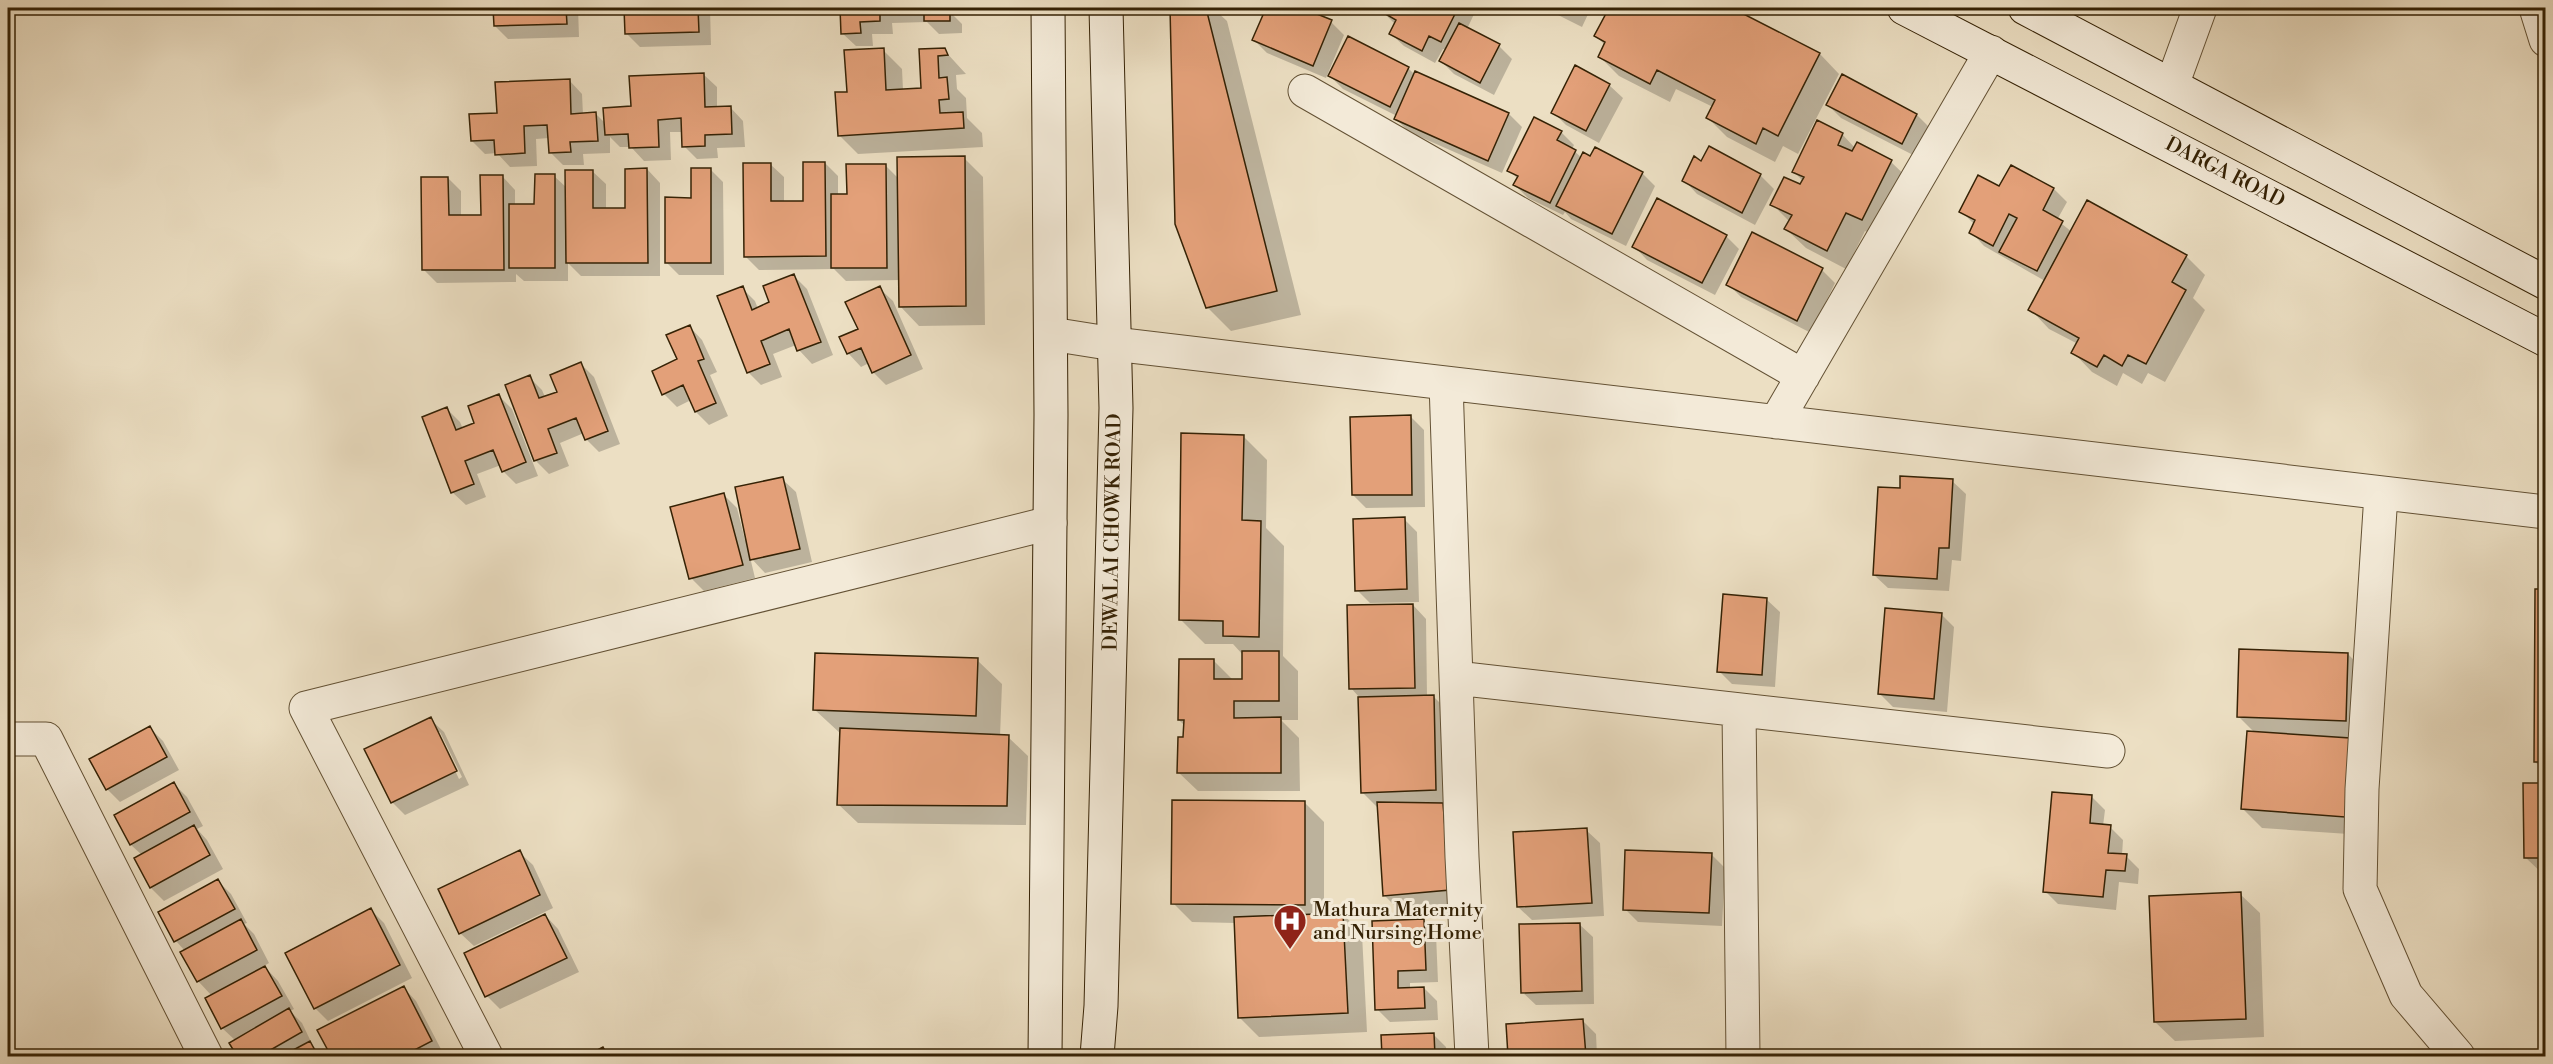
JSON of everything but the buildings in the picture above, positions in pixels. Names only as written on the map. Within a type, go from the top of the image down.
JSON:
[{"type":"street","points":[[1045,1056],[1051,334],[1048,8]]},
{"type":"street","name":"DEWALAI CHOWK ROAD","points":[[1097,1056],[1101,1006],[1116,408],[1106,8]]},
{"type":"street","name":"DARGA ROAD","points":[[1904,8],[2546,340]]},
{"type":"street","points":[[2025,8],[2546,282]]},
{"type":"street","points":[[2172,85],[2200,8]]},
{"type":"street","points":[[2536,8],[2546,40]]},
{"type":"street","points":[[1776,422],[1991,52]]},
{"type":"street","points":[[1305,91],[1803,376]]},
{"type":"street","points":[[1051,334],[1114,344],[2546,512]]},
{"type":"street","points":[[1446,383],[1472,1056]]},
{"type":"street","points":[[2381,494],[2362,789],[2360,889],[2406,995],[2458,1056]]},
{"type":"street","points":[[486,1056],[306,708],[1050,523]]},
{"type":"street","points":[[1456,678],[2108,751]]},
{"type":"street","points":[[1740,710],[1743,1056]]},
{"type":"street","points":[[8,740],[46,739],[206,1056]]},
{"type":"place","name":"Mathura Maternity and Nursing Home","points":[[1290,950]]}]
